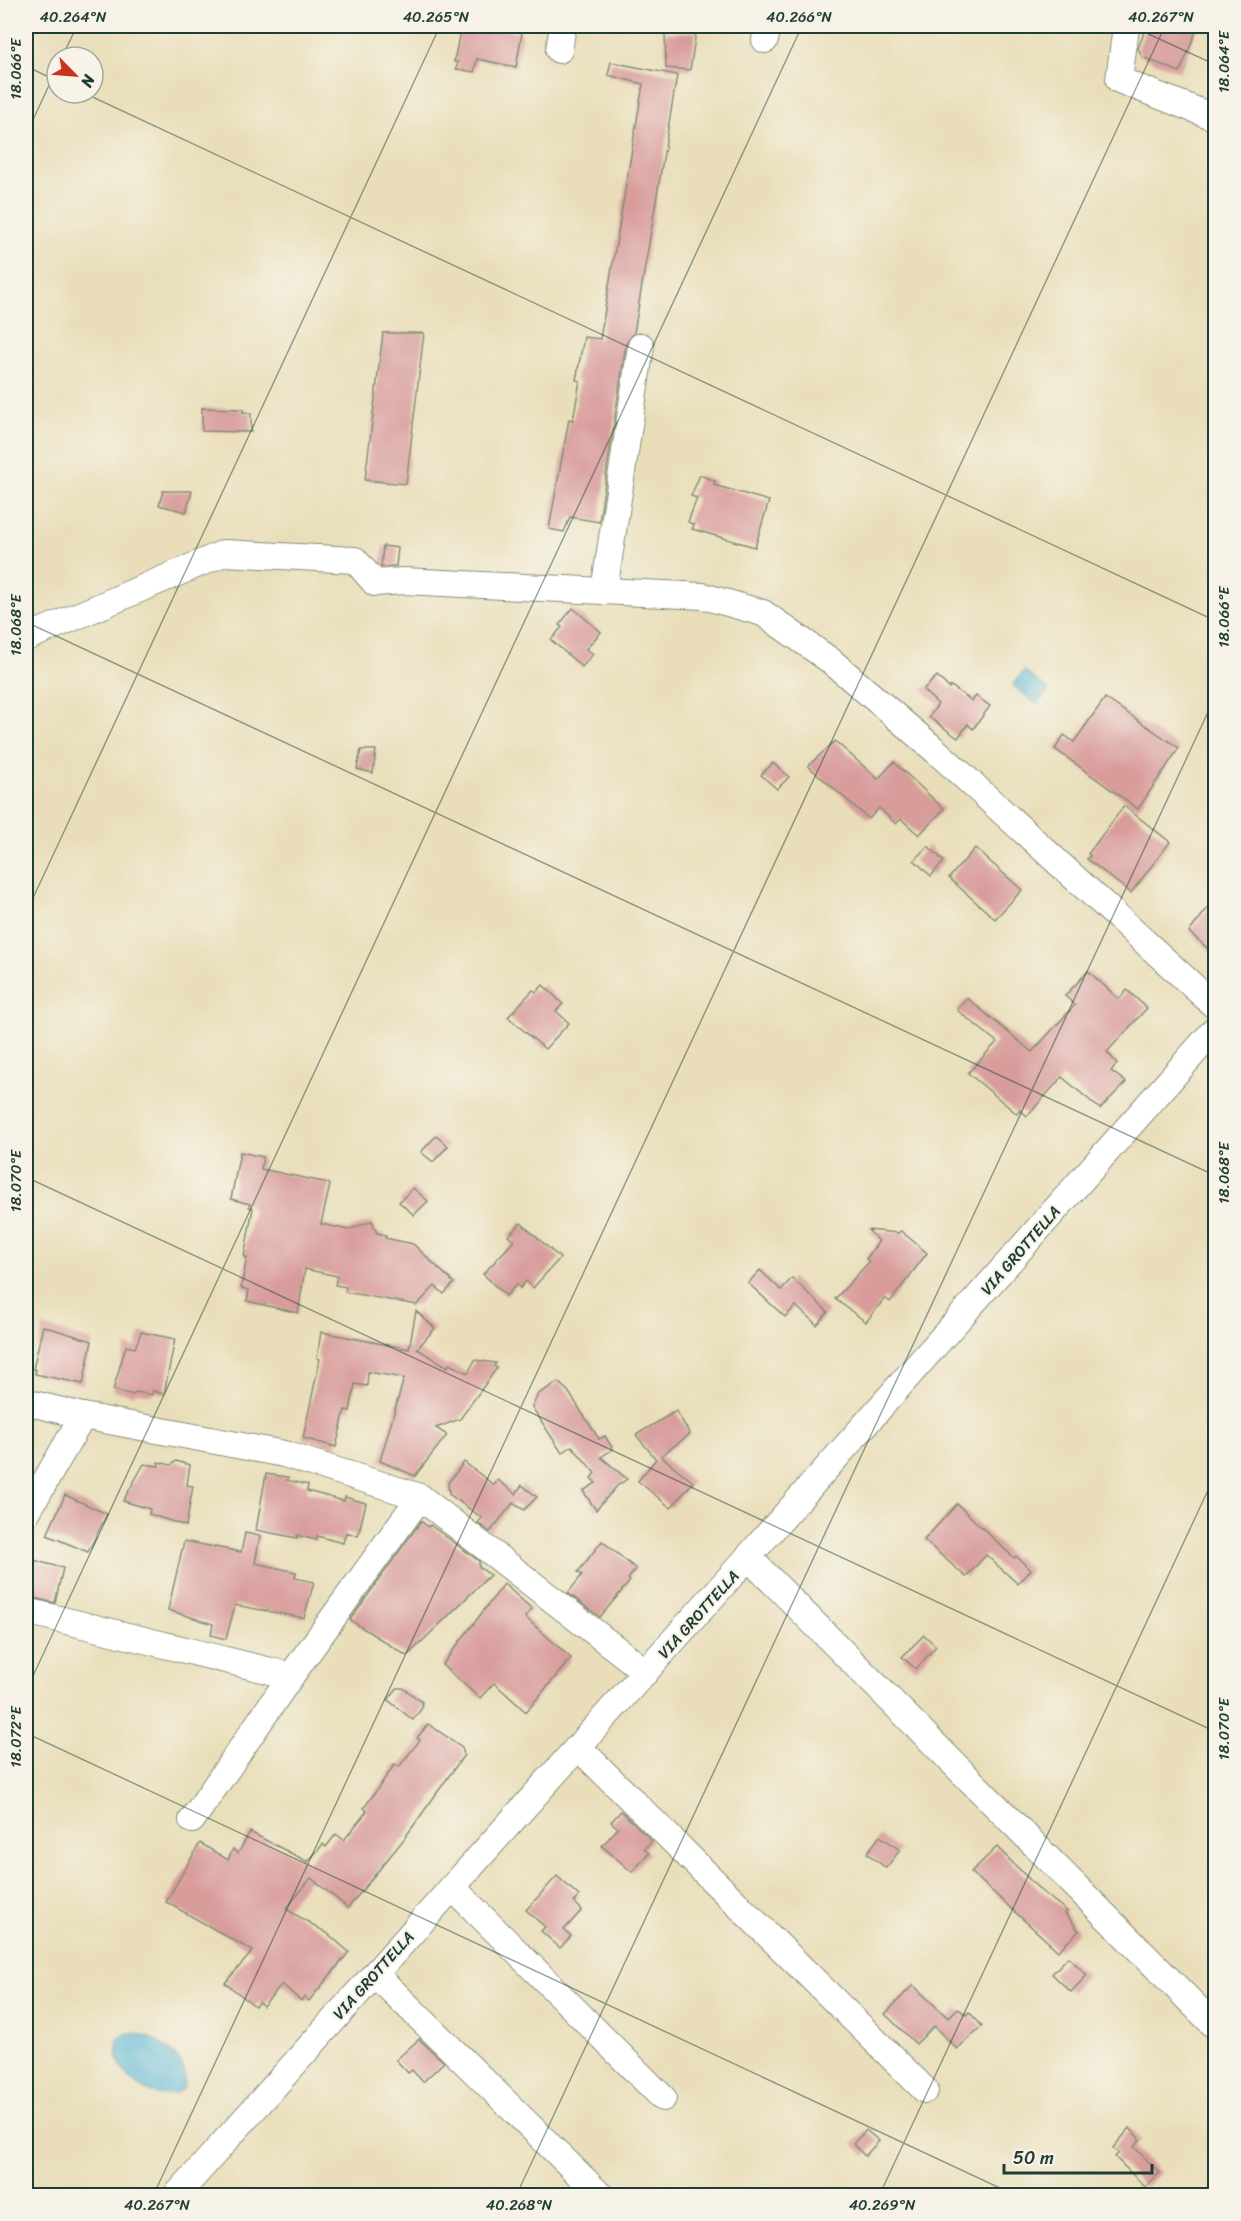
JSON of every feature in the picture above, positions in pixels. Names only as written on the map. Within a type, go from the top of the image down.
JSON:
[{"type":"street","points":[[1126,26],[1119,80],[1215,118]]},
{"type":"street","points":[[604,591],[641,346]]},
{"type":"street","points":[[26,638],[224,553],[355,560],[375,583],[404,581],[704,596],[763,613],[831,661],[936,751],[1215,1008]]},
{"type":"street","name":"VIA GROTTELLA","points":[[176,2196],[646,1672],[1215,1028]]},
{"type":"street","points":[[26,1402],[83,1416],[284,1454],[420,1497],[646,1672]]},
{"type":"street","points":[[26,1515],[83,1416]]},
{"type":"street","points":[[192,1820],[291,1676],[420,1497]]},
{"type":"street","points":[[748,1557],[1214,2022]]},
{"type":"street","points":[[26,1611],[291,1676]]},
{"type":"street","points":[[578,1747],[925,2090]]},
{"type":"street","points":[[453,1887],[663,2098]]},
{"type":"street","points":[[375,1974],[601,2196]]},
{"type":"water","points":[[1024,671],[1048,690],[1037,704],[1013,685]]},
{"type":"water","points":[[128,2033],[149,2038],[170,2050],[183,2068],[185,2078],[182,2089],[173,2094],[154,2093],[144,2089],[128,2075],[118,2058],[117,2049],[118,2039]]},
{"type":"building","points":[[461,26],[484,26],[522,33],[516,67],[477,59],[474,72],[456,69],[458,62],[454,62]]},
{"type":"building","points":[[1147,26],[1198,26],[1180,72],[1142,57],[1138,48]]},
{"type":"building","points":[[696,32],[690,70],[666,68],[665,33]]},
{"type":"building","points":[[611,62],[677,75],[634,333],[626,344],[599,522],[570,517],[564,532],[549,529],[569,419],[573,420],[580,381],[576,380],[584,337],[600,339],[643,84],[608,75]]},
{"type":"building","points":[[383,333],[424,333],[406,484],[365,480]]},
{"type":"building","points":[[202,408],[243,409],[243,412],[251,413],[251,432],[202,431]]},
{"type":"building","points":[[700,475],[715,481],[714,485],[769,501],[755,547],[692,529],[694,525],[688,522],[697,498],[691,496]]},
{"type":"building","points":[[163,491],[192,491],[186,512],[159,505]]},
{"type":"building","points":[[383,546],[398,548],[396,566],[381,567]]},
{"type":"building","points":[[573,608],[601,632],[586,649],[593,654],[582,667],[551,640],[562,627],[559,625]]},
{"type":"building","points":[[937,676],[949,688],[951,686],[972,701],[976,696],[990,706],[973,729],[968,724],[958,738],[929,717],[938,704],[923,690]]},
{"type":"building","points":[[1105,698],[1179,748],[1138,809],[1055,749],[1064,735],[1074,742]]},
{"type":"building","points":[[835,741],[878,779],[894,762],[944,809],[919,835],[901,819],[896,824],[879,808],[869,819],[808,766]]},
{"type":"building","points":[[361,750],[376,750],[373,773],[357,769]]},
{"type":"building","points":[[773,763],[789,777],[777,789],[761,775]]},
{"type":"building","points":[[1124,806],[1170,842],[1131,893],[1087,859],[1090,856],[1088,854]]},
{"type":"building","points":[[928,846],[944,861],[931,876],[914,860]]},
{"type":"building","points":[[975,848],[1022,890],[995,919],[949,878]]},
{"type":"building","points":[[1215,899],[1215,955],[1189,932]]},
{"type":"building","points":[[1088,971],[1119,999],[1127,990],[1147,1008],[1107,1052],[1117,1063],[1111,1071],[1126,1082],[1100,1109],[1062,1077],[1027,1116],[1020,1110],[1017,1114],[968,1073],[997,1042],[957,1010],[967,998],[1032,1052],[1075,1005],[1065,996]]},
{"type":"building","points":[[543,985],[563,1004],[556,1011],[569,1023],[545,1049],[508,1017],[533,990],[536,992]]},
{"type":"building","points":[[436,1136],[448,1146],[433,1162],[421,1152]]},
{"type":"building","points":[[240,1152],[263,1157],[261,1169],[328,1183],[330,1185],[321,1224],[348,1230],[372,1221],[377,1233],[386,1235],[385,1238],[413,1244],[454,1283],[444,1294],[435,1286],[417,1305],[345,1292],[346,1287],[335,1285],[337,1276],[305,1269],[298,1313],[247,1301],[249,1290],[241,1288],[253,1208],[249,1207],[250,1204],[231,1199]]},
{"type":"building","points":[[413,1188],[428,1201],[414,1215],[399,1202]]},
{"type":"building","points":[[521,1223],[560,1258],[533,1288],[526,1281],[520,1288],[517,1284],[506,1296],[483,1274],[514,1241],[508,1236]]},
{"type":"building","points":[[868,1230],[898,1233],[901,1231],[927,1253],[890,1302],[885,1298],[866,1322],[835,1299],[869,1262],[866,1259],[879,1241]]},
{"type":"building","points":[[760,1270],[781,1290],[792,1278],[828,1312],[817,1325],[796,1306],[785,1317],[748,1283]]},
{"type":"building","points":[[416,1311],[435,1328],[417,1349],[448,1367],[449,1364],[468,1373],[475,1360],[496,1363],[494,1366],[497,1368],[460,1419],[436,1428],[447,1435],[415,1476],[380,1461],[404,1378],[368,1372],[367,1386],[355,1384],[350,1411],[345,1410],[336,1447],[303,1438],[320,1359],[317,1358],[321,1332],[409,1349]]},
{"type":"building","points":[[43,1326],[92,1341],[83,1384],[35,1374],[36,1370],[33,1369]]},
{"type":"building","points":[[141,1332],[175,1339],[164,1394],[153,1391],[152,1395],[136,1392],[133,1395],[113,1390],[126,1346],[135,1348]]},
{"type":"building","points":[[558,1382],[568,1391],[599,1439],[605,1436],[613,1449],[601,1457],[627,1479],[617,1486],[596,1510],[583,1491],[596,1483],[591,1478],[595,1473],[572,1446],[562,1453],[532,1407],[538,1394]]},
{"type":"building","points":[[676,1411],[690,1434],[661,1456],[693,1482],[671,1508],[638,1481],[656,1459],[636,1435]]},
{"type":"building","points":[[176,1461],[190,1465],[187,1485],[193,1486],[186,1526],[149,1514],[150,1509],[123,1501],[144,1464],[159,1466],[158,1462],[171,1465]]},
{"type":"building","points":[[464,1462],[494,1485],[498,1480],[516,1494],[522,1485],[537,1497],[524,1510],[513,1503],[490,1532],[478,1523],[482,1518],[449,1494],[448,1483]]},
{"type":"building","points":[[266,1474],[288,1477],[287,1480],[308,1485],[307,1491],[344,1501],[345,1497],[366,1503],[358,1536],[346,1532],[343,1543],[317,1536],[316,1540],[297,1535],[297,1538],[256,1530]]},
{"type":"building","points":[[65,1495],[107,1514],[88,1552],[47,1535]]},
{"type":"building","points":[[957,1504],[1014,1558],[1016,1556],[1031,1570],[1018,1584],[986,1555],[966,1577],[924,1540]]},
{"type":"building","points":[[421,1521],[428,1527],[430,1525],[479,1561],[479,1567],[490,1575],[407,1656],[350,1620]]},
{"type":"building","points":[[245,1533],[260,1536],[255,1563],[296,1572],[295,1578],[314,1582],[304,1618],[235,1605],[226,1639],[211,1635],[213,1624],[168,1610],[184,1541],[241,1552]]},
{"type":"building","points":[[602,1541],[636,1569],[628,1579],[630,1581],[600,1617],[568,1593],[582,1575],[578,1572]]},
{"type":"building","points":[[26,1558],[63,1568],[55,1603],[26,1596]]},
{"type":"building","points":[[504,1584],[532,1609],[525,1617],[571,1658],[526,1712],[494,1683],[480,1698],[442,1665]]},
{"type":"building","points":[[924,1635],[936,1646],[916,1669],[902,1657]]},
{"type":"building","points":[[397,1688],[403,1688],[422,1702],[422,1708],[413,1720],[388,1700]]},
{"type":"building","points":[[428,1724],[462,1747],[464,1755],[404,1839],[348,1908],[311,1878],[286,1909],[327,1933],[349,1952],[309,2001],[305,1997],[301,2001],[282,1984],[263,2006],[259,2002],[255,2006],[225,1983],[253,1951],[166,1902],[200,1843],[228,1860],[233,1849],[238,1853],[250,1832],[308,1862],[323,1844],[326,1847],[336,1834],[344,1840],[367,1811],[364,1808],[395,1764],[399,1767],[420,1740],[417,1738]]},
{"type":"building","points":[[621,1811],[652,1841],[644,1849],[649,1853],[632,1872],[602,1846],[618,1828],[611,1822]]},
{"type":"building","points":[[880,1836],[900,1850],[886,1868],[867,1853]]},
{"type":"building","points":[[997,1847],[1041,1891],[1067,1911],[1065,1913],[1079,1931],[1058,1951],[971,1872]]},
{"type":"building","points":[[557,1876],[579,1896],[574,1902],[582,1910],[564,1930],[571,1936],[560,1948],[541,1931],[545,1927],[526,1910]]},
{"type":"building","points":[[1068,1957],[1087,1975],[1071,1992],[1052,1974]]},
{"type":"building","points":[[913,1985],[948,2018],[958,2008],[966,2015],[969,2012],[982,2026],[957,2049],[934,2026],[916,2044],[885,2014]]},
{"type":"building","points":[[419,2039],[444,2062],[423,2082],[412,2070],[408,2073],[396,2060]]},
{"type":"building","points":[[1130,2128],[1140,2140],[1134,2147],[1160,2173],[1145,2187],[1115,2157],[1119,2153],[1113,2148]]},
{"type":"building","points":[[866,2130],[879,2141],[865,2156],[853,2144]]}]
